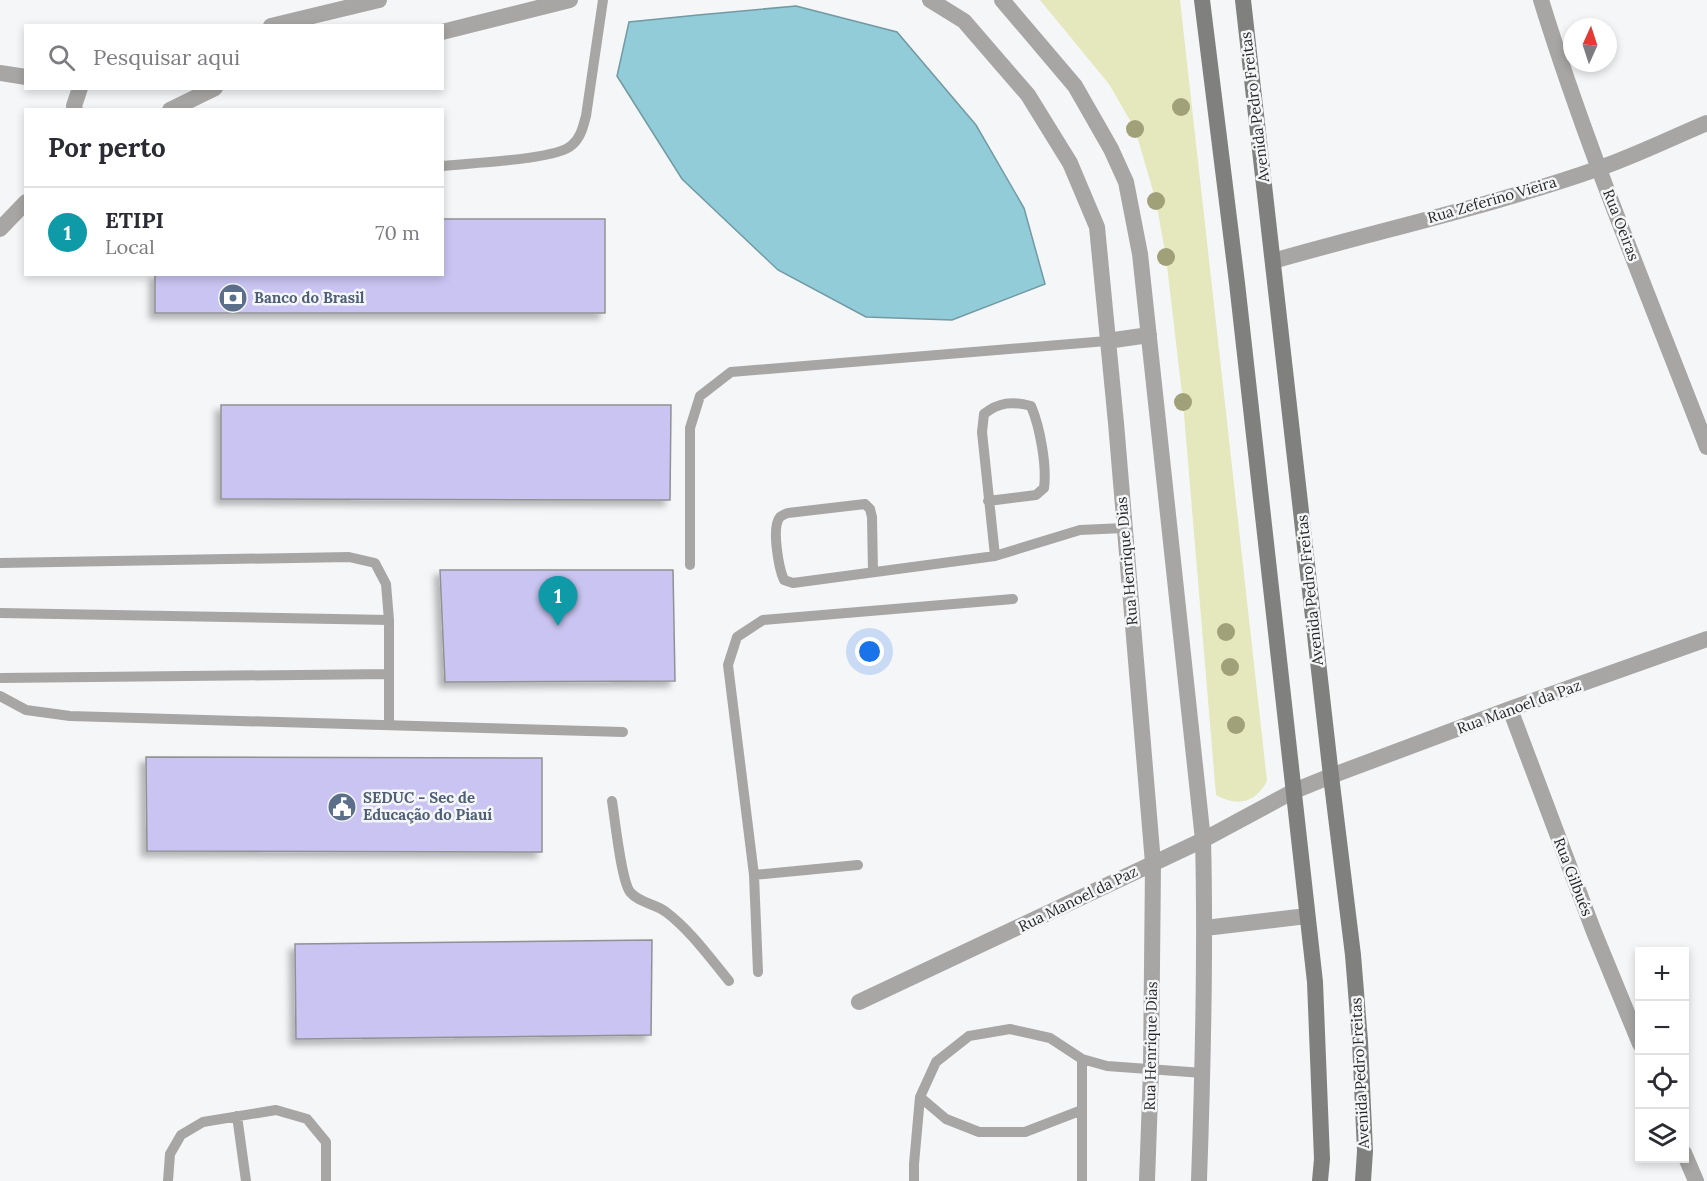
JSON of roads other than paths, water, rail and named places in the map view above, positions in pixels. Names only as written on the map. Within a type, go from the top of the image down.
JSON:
[{"type":"main road","points":[[1202,0],[1237,283],[1315,982],[1322,1159],[1320,1181]]},
{"type":"main road","name":"Avenida Pedro Freitas","points":[[1243,0],[1353,955],[1365,1150],[1363,1181]]},
{"type":"street","points":[[279,24],[379,0]]},
{"type":"street","points":[[444,32],[570,0]]},
{"type":"street","name":"Rua Henrique Dias","points":[[930,0],[964,21],[1028,95],[1070,163],[1096,227],[1125,528],[1153,863],[1151,1070],[1147,1181]]},
{"type":"street","points":[[1002,0],[1075,86],[1111,149],[1126,182],[1140,254],[1203,840],[1205,928],[1199,1181]]},
{"type":"street","name":"Rua Oeiras","points":[[1541,0],[1599,168],[1707,447]]},
{"type":"street","points":[[0,74],[24,77]]},
{"type":"street","points":[[74,108],[79,90]]},
{"type":"street","points":[[174,108],[211,90]]},
{"type":"street","name":"Rua Zeferino Vieira","points":[[1273,261],[1340,241],[1498,201],[1599,168],[1707,123]]},
{"type":"street","points":[[0,230],[24,204]]},
{"type":"street","points":[[1107,341],[1149,335]]},
{"type":"street","name":"Rua Manoel da Paz","points":[[859,1002],[1203,840],[1294,791],[1707,639]]},
{"type":"street","name":"Rua Gilbués","points":[[1510,710],[1593,932],[1635,1032]]},
{"type":"street","points":[[1205,928],[1307,916]]},
{"type":"street","points":[[1688,1163],[1696,1181]]},
{"type":"lane","points":[[444,166],[547,156],[571,147],[581,135],[586,116],[603,0]]},
{"type":"lane","points":[[690,565],[690,428],[700,396],[731,372],[1107,341]]},
{"type":"lane","points":[[988,501],[1036,495],[1044,488],[1046,477],[1036,419],[1031,406],[1019,403],[995,405],[984,414],[981,432],[988,501],[995,556]]},
{"type":"lane","points":[[873,572],[872,517],[870,509],[865,504],[788,513],[780,517],[776,526],[779,570],[784,580],[793,583],[995,556],[1080,530],[1125,528]]},
{"type":"lane","points":[[0,563],[349,557],[375,563],[386,584],[389,620],[389,724]]},
{"type":"lane","points":[[758,972],[754,875],[728,665],[737,637],[763,621],[1013,599]]},
{"type":"lane","points":[[0,613],[389,620]]},
{"type":"lane","points":[[0,678],[389,674]]},
{"type":"lane","points":[[0,696],[26,710],[70,716],[623,732]]},
{"type":"lane","points":[[612,801],[624,876],[630,892],[644,902],[664,910],[678,922],[729,981]]},
{"type":"lane","points":[[754,875],[858,865]]},
{"type":"lane","points":[[914,1181],[920,1098],[936,1062],[969,1036],[1010,1029],[1050,1038],[1082,1059],[1107,1066],[1203,1073]]},
{"type":"lane","points":[[1082,1059],[1082,1181]]},
{"type":"lane","points":[[920,1098],[946,1119],[979,1132],[1025,1132],[1082,1110]]},
{"type":"lane","points":[[168,1181],[170,1154],[181,1135],[203,1122],[276,1110],[307,1119],[326,1142],[326,1181]]},
{"type":"lane","points":[[237,1116],[246,1181]]},
{"type":"water","points":[[796,6],[897,32],[976,125],[1024,208],[1045,284],[952,320],[866,317],[778,270],[682,179],[617,76],[629,22]]},
{"type":"place","name":"Banco do Brasil","points":[[233,298]]},
{"type":"place","name":"ETIPI","points":[[558,626]]},
{"type":"place","name":"SEDUC - Sec de Educação do Piauí","points":[[342,807]]}]
